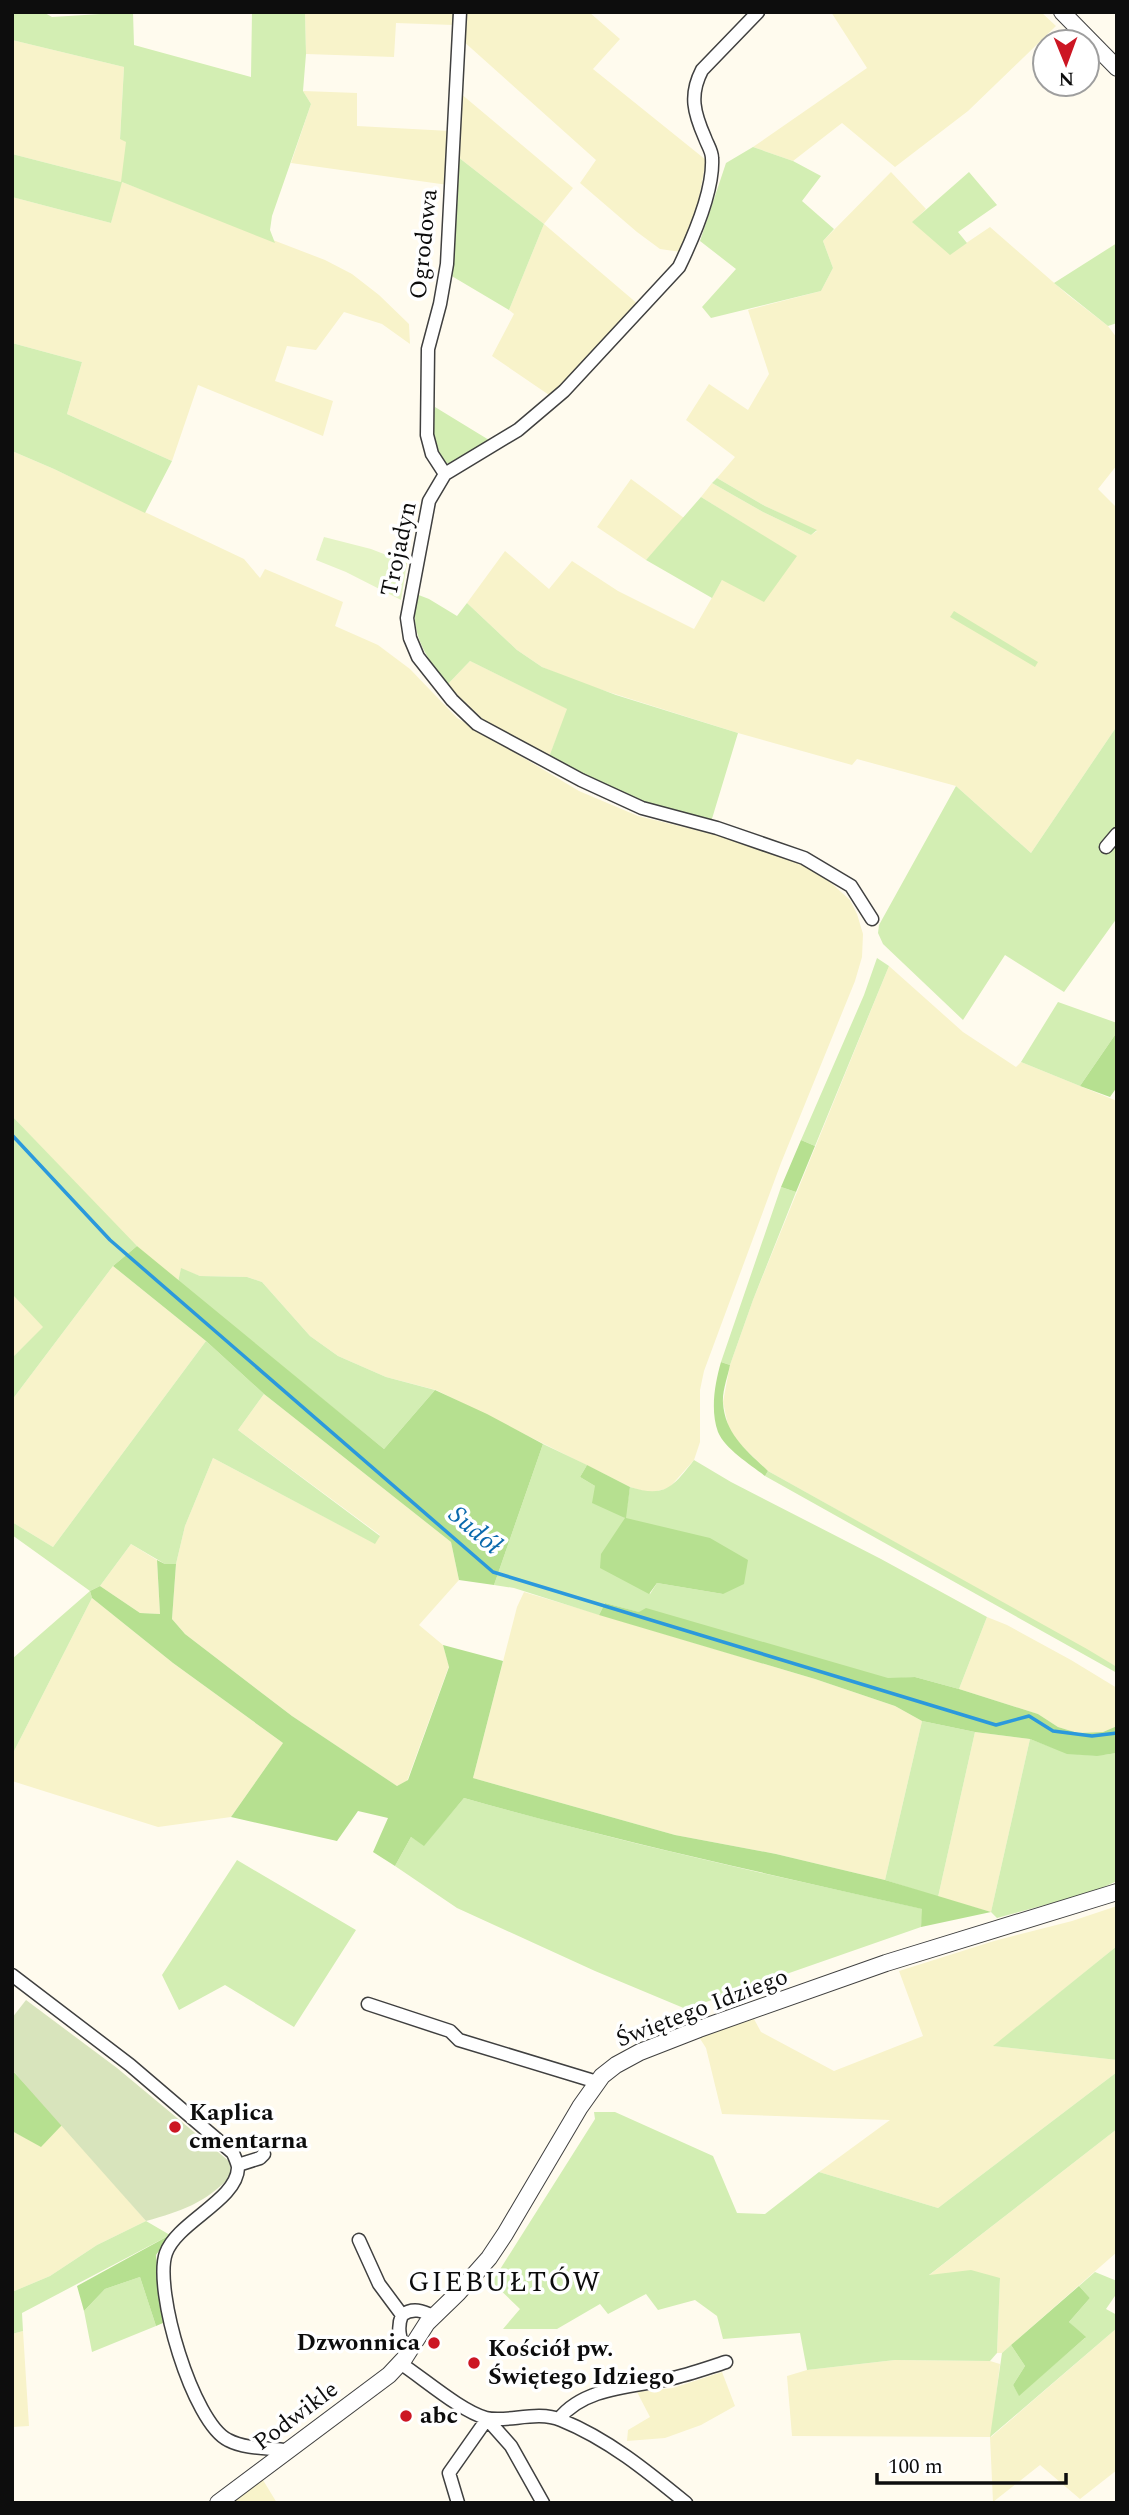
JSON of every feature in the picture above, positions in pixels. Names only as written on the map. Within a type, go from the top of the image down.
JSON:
[{"type":"street","name":"Ogrodowa","points":[[445,474],[432,454],[427,435],[428,349],[447,264],[460,12]]},
{"type":"street","points":[[445,474],[518,430],[564,391],[679,267],[688,248],[712,174],[712,154],[692,102],[696,82],[702,70],[758,12]]},
{"type":"street","points":[[1062,12],[1117,68]]},
{"type":"street","name":"Trojadyn","points":[[445,474],[429,501],[407,618],[410,638],[418,657],[452,700],[487,730],[581,780],[642,808],[717,828],[804,858],[851,886],[872,919]]},
{"type":"street","points":[[1107,847],[1117,834]]},
{"type":"street","name":"Świętego Idziego","points":[[403,2359],[433,2316],[489,2258],[597,2082],[627,2058],[699,2029],[886,1963],[1117,1892]]},
{"type":"street","points":[[12,1975],[130,2065],[233,2153],[238,2165],[234,2181],[186,2227],[166,2251],[162,2275],[173,2333],[185,2372],[214,2426],[227,2440],[249,2446],[286,2450]]},
{"type":"street","points":[[368,2004],[450,2031],[459,2040],[597,2082]]},
{"type":"street","points":[[238,2165],[260,2158],[264,2154]]},
{"type":"street","points":[[359,2240],[379,2284],[402,2315]]},
{"type":"street","points":[[433,2316],[415,2310],[402,2315],[398,2324],[403,2359],[462,2406],[487,2419],[511,2446],[538,2499],[543,2503]]},
{"type":"street","name":"Podwikle","points":[[218,2503],[389,2375],[403,2359]]},
{"type":"street","points":[[559,2419],[564,2412],[597,2393],[671,2379],[726,2362]]},
{"type":"street","points":[[487,2419],[559,2419],[622,2452],[686,2503]]},
{"type":"street","points":[[458,2503],[449,2473],[487,2419]]},
{"type":"shaded area","points":[[305,12],[455,12],[454,25],[396,23],[394,57],[306,54]]},
{"type":"shaded area","points":[[463,12],[589,12],[620,39],[593,69],[706,160],[698,204],[681,252],[660,249],[580,183],[596,160],[462,40]]},
{"type":"shaded area","points":[[831,12],[1041,12],[1056,26],[1031,28],[1031,50],[968,111],[895,167],[842,123],[793,161],[753,147],[867,68]]},
{"type":"shaded area","points":[[12,40],[124,67],[120,138],[127,142],[122,182],[325,260],[352,274],[409,324],[410,344],[382,324],[344,312],[316,350],[287,346],[275,381],[333,401],[323,436],[198,385],[172,461],[67,414],[82,362],[12,343],[12,197],[111,223],[121,182],[12,154]]},
{"type":"shaded area","points":[[303,91],[357,93],[357,126],[450,131],[448,185],[291,163],[311,104]]},
{"type":"shaded area","points":[[460,93],[573,188],[544,224],[458,157]]},
{"type":"shaded area","points":[[891,172],[926,209],[913,222],[950,254],[990,227],[1108,326],[1117,338],[1117,465],[1098,489],[1117,508],[1117,726],[1031,853],[956,786],[857,759],[852,765],[738,733],[580,683],[542,667],[517,650],[467,603],[505,551],[549,589],[572,561],[618,591],[694,629],[722,580],[796,556],[701,497],[712,483],[811,535],[817,531],[765,506],[717,478],[735,457],[686,420],[709,384],[748,410],[769,374],[748,310],[821,291],[833,268],[823,241]]},
{"type":"shaded area","points":[[544,224],[639,305],[552,397],[492,356],[514,314],[509,310]]},
{"type":"shaded area","points":[[12,451],[244,559],[260,578],[265,569],[343,602],[335,626],[378,645],[410,669],[457,718],[579,791],[638,816],[733,839],[797,862],[820,873],[850,900],[863,934],[862,957],[855,981],[781,1163],[704,1371],[700,1390],[700,1442],[694,1460],[669,1488],[650,1493],[630,1487],[436,1390],[386,1377],[338,1356],[310,1336],[262,1282],[247,1277],[200,1276],[181,1269],[178,1282],[129,1239],[12,1116]]},
{"type":"shaded area","points":[[631,479],[684,518],[646,560],[597,527]]},
{"type":"shaded area","points":[[470,661],[568,709],[549,757],[489,725],[447,685]]},
{"type":"shaded area","points":[[889,966],[963,1032],[1016,1067],[1021,1062],[1117,1101],[1117,1667],[768,1471],[729,1430],[723,1402],[730,1365],[753,1300]]},
{"type":"shaded area","points":[[113,1266],[206,1341],[53,1547],[12,1522],[12,1400]]},
{"type":"shaded area","points":[[12,1294],[44,1327],[12,1358]]},
{"type":"shaded area","points":[[264,1394],[451,1542],[459,1580],[419,1625],[443,1645],[449,1666],[407,1781],[397,1786],[292,1716],[185,1634],[172,1619],[176,1564],[185,1526],[213,1458],[374,1543],[380,1535],[238,1430]]},
{"type":"shaded area","points":[[131,1544],[157,1560],[160,1614],[140,1613],[100,1586]]},
{"type":"shaded area","points":[[524,1592],[815,1679],[895,1706],[922,1721],[885,1880],[776,1854],[675,1835],[473,1778],[517,1607]]},
{"type":"shaded area","points":[[92,1598],[173,1663],[283,1743],[231,1817],[158,1827],[12,1781],[12,1755]]},
{"type":"shaded area","points":[[987,1617],[1007,1625],[1117,1688],[1117,1726],[1103,1732],[1078,1733],[1058,1727],[1038,1714],[959,1689]]},
{"type":"shaded area","points":[[975,1732],[1030,1739],[991,1912],[938,1897]]},
{"type":"shaded area","points":[[1117,1906],[1117,1946],[994,2046],[1117,2060],[1117,2072],[938,2208],[819,2172],[890,2120],[722,2114],[706,2048],[699,2037],[754,2019],[761,2032],[834,2071],[923,2036],[899,1971]]},
{"type":"shaded area","points":[[63,2124],[146,2221],[97,2245],[50,2276],[12,2292],[12,2131],[41,2146]]},
{"type":"shaded area","points":[[1117,2129],[1117,2252],[1002,2353],[997,2353],[1000,2278],[928,2276]]},
{"type":"shaded area","points":[[1117,2328],[1117,2470],[1080,2499],[1040,2465],[993,2502],[990,2437],[792,2436],[787,2376],[807,2370],[895,2360],[990,2361],[1000,2364],[991,2437]]},
{"type":"shaded area","points":[[23,2331],[29,2426],[12,2427],[12,2334]]},
{"type":"shaded area","points":[[722,2372],[735,2406],[701,2425],[665,2438],[627,2441],[628,2430],[650,2417],[637,2392],[673,2388]]},
{"type":"shaded area","points":[[263,2480],[277,2503],[228,2503]]},
{"type":"green space","points":[[12,12],[43,12],[52,17],[133,12],[134,45],[251,77],[252,12],[305,12],[303,91],[311,104],[272,216],[270,230],[275,243],[122,182],[111,223],[12,197],[12,154],[121,182],[126,142],[120,139],[124,67],[12,40]]},
{"type":"green space","points":[[753,147],[793,161],[821,176],[802,201],[834,229],[823,241],[833,268],[821,291],[711,318],[702,307],[736,269],[700,241],[726,163]]},
{"type":"green space","points":[[458,157],[544,224],[509,310],[450,275]]},
{"type":"green space","points":[[969,172],[997,205],[958,232],[967,243],[950,255],[912,222]]},
{"type":"green space","points":[[1117,243],[1117,323],[1108,326],[1054,283]]},
{"type":"green space","points":[[12,343],[82,362],[67,414],[172,461],[145,513],[12,451]]},
{"type":"green space","points":[[435,407],[489,440],[454,463],[446,463],[434,436]]},
{"type":"green space","points":[[717,478],[765,506],[817,530],[811,535],[763,512],[712,483]]},
{"type":"green space","points":[[701,497],[797,556],[764,602],[722,580],[712,598],[646,560]]},
{"type":"green space","points":[[324,537],[371,549],[407,563],[401,600],[316,560]]},
{"type":"green space","points":[[416,594],[457,616],[467,603],[517,650],[542,667],[616,695],[738,733],[711,822],[648,804],[603,785],[549,757],[567,709],[470,661],[447,685],[426,653],[417,632]]},
{"type":"green space","points":[[954,611],[1038,662],[1035,667],[950,617]]},
{"type":"green space","points":[[1117,726],[1117,918],[1064,992],[1005,955],[963,1020],[883,944],[878,933],[879,925],[956,786],[1031,853]]},
{"type":"green space","points":[[877,958],[889,966],[815,1146],[801,1140],[864,995]]},
{"type":"green space","points":[[1058,1002],[1117,1023],[1117,1032],[1080,1086],[1021,1062]]},
{"type":"green space","points":[[1117,1032],[1117,1087],[1110,1097],[1080,1086]]},
{"type":"green space","points":[[12,1116],[137,1246],[113,1266],[12,1400],[12,1358],[43,1327],[12,1294]]},
{"type":"green space","points":[[801,1140],[815,1146],[796,1192],[781,1187]]},
{"type":"green space","points":[[781,1187],[796,1192],[730,1365],[721,1362]]},
{"type":"green space","points":[[137,1246],[384,1449],[435,1390],[543,1444],[494,1585],[459,1580],[451,1542],[264,1394],[206,1341],[113,1266]]},
{"type":"green space","points":[[181,1268],[200,1276],[247,1277],[262,1282],[310,1336],[338,1356],[386,1377],[435,1390],[384,1449],[178,1282]]},
{"type":"green space","points":[[206,1341],[264,1394],[238,1430],[380,1536],[375,1544],[213,1458],[185,1526],[176,1564],[165,1564],[131,1544],[100,1586],[90,1591],[12,1535],[12,1522],[53,1547]]},
{"type":"green space","points":[[721,1362],[730,1365],[723,1398],[728,1424],[738,1441],[768,1471],[765,1476],[732,1450],[718,1432],[714,1406]]},
{"type":"green space","points":[[543,1444],[587,1465],[580,1477],[595,1486],[625,1518],[630,1487],[652,1491],[667,1488],[694,1460],[987,1617],[959,1689],[915,1677],[888,1679],[605,1603],[599,1615],[514,1588],[494,1585]],"holes":[[[625,1518],[723,1594],[657,1583],[650,1594]]]},
{"type":"green space","points":[[587,1465],[630,1487],[626,1518],[710,1538],[748,1560],[744,1584],[723,1594],[657,1583],[649,1594],[600,1568],[601,1554],[625,1518],[592,1503],[595,1486],[580,1477]]},
{"type":"green space","points":[[768,1471],[1087,1649],[1117,1667],[1117,1673],[765,1476]]},
{"type":"green space","points":[[157,1560],[165,1564],[176,1564],[172,1619],[185,1634],[292,1716],[397,1786],[408,1780],[449,1667],[443,1645],[503,1661],[473,1778],[675,1835],[776,1854],[885,1880],[991,1912],[921,1927],[922,1909],[635,1843],[464,1798],[424,1846],[411,1837],[395,1866],[373,1852],[388,1818],[358,1811],[337,1841],[231,1817],[283,1743],[173,1663],[92,1598],[90,1591],[100,1586],[140,1613],[160,1614]]},
{"type":"green space","points":[[90,1591],[92,1598],[12,1755],[12,1659]]},
{"type":"green space","points":[[605,1603],[639,1612],[646,1608],[888,1678],[915,1677],[959,1689],[1038,1714],[1058,1727],[1078,1733],[1103,1732],[1117,1726],[1117,1753],[1097,1756],[1067,1754],[1030,1739],[975,1732],[922,1721],[895,1706],[815,1679],[599,1615]]},
{"type":"green space","points":[[922,1721],[975,1732],[938,1897],[885,1880]]},
{"type":"green space","points":[[1030,1739],[1072,1753],[1117,1753],[1117,1881],[1093,1892],[997,1918],[991,1912]]},
{"type":"green space","points":[[464,1798],[635,1843],[923,1909],[921,1927],[686,2009],[457,1908],[395,1866],[411,1837],[424,1845]]},
{"type":"green space","points":[[237,1860],[356,1930],[294,2027],[225,1985],[179,2010],[162,1975]]},
{"type":"green space","points":[[1117,1946],[1117,2060],[993,2046]]},
{"type":"green space","points":[[26,2000],[117,2068],[230,2162],[231,2176],[212,2193],[192,2205],[146,2221],[12,2070],[12,2018]]},
{"type":"green space","points":[[12,2070],[63,2124],[41,2147],[12,2131]]},
{"type":"green space","points":[[1117,2072],[1117,2129],[929,2275],[971,2270],[1000,2278],[997,2353],[990,2361],[895,2360],[807,2370],[800,2333],[723,2339],[717,2316],[695,2300],[658,2310],[646,2294],[608,2314],[600,2304],[557,2329],[503,2329],[520,2309],[492,2282],[595,2119],[594,2112],[615,2112],[713,2156],[737,2213],[765,2214],[819,2172],[938,2208]]},
{"type":"green space","points":[[146,2221],[170,2235],[22,2313],[23,2331],[12,2334],[12,2292],[50,2276],[97,2245]]},
{"type":"green space","points":[[170,2235],[156,2255],[163,2323],[156,2326],[140,2277],[105,2289],[84,2311],[77,2286]]},
{"type":"green space","points":[[1095,2272],[1117,2281],[1117,2293],[1106,2309],[1117,2315],[1117,2328],[990,2437],[1002,2353],[1011,2345],[1025,2366],[1013,2385],[1019,2395],[1085,2338],[1069,2322],[1090,2298],[1079,2286]]},
{"type":"green space","points":[[140,2277],[156,2326],[92,2352],[84,2311],[105,2289]]},
{"type":"green space","points":[[1079,2286],[1090,2298],[1069,2322],[1086,2337],[1019,2396],[1013,2385],[1025,2366],[1011,2345]]},
{"type":"waterway","name":"Sudół","points":[[12,1135],[110,1240],[493,1572],[996,1725],[1029,1716],[1053,1731],[1092,1736],[1117,1733]]},
{"type":"place","name":"Kaplica cmentarna","points":[[175,2127]]},
{"type":"place","name":"Dzwonnica","points":[[434,2343]]},
{"type":"place","name":"Kościół pw. Świętego Idziego","points":[[474,2363]]},
{"type":"place","name":"abc","points":[[406,2416]]},
{"type":"district","name":"GIEBUŁTÓW","points":[[505,2282]]}]
